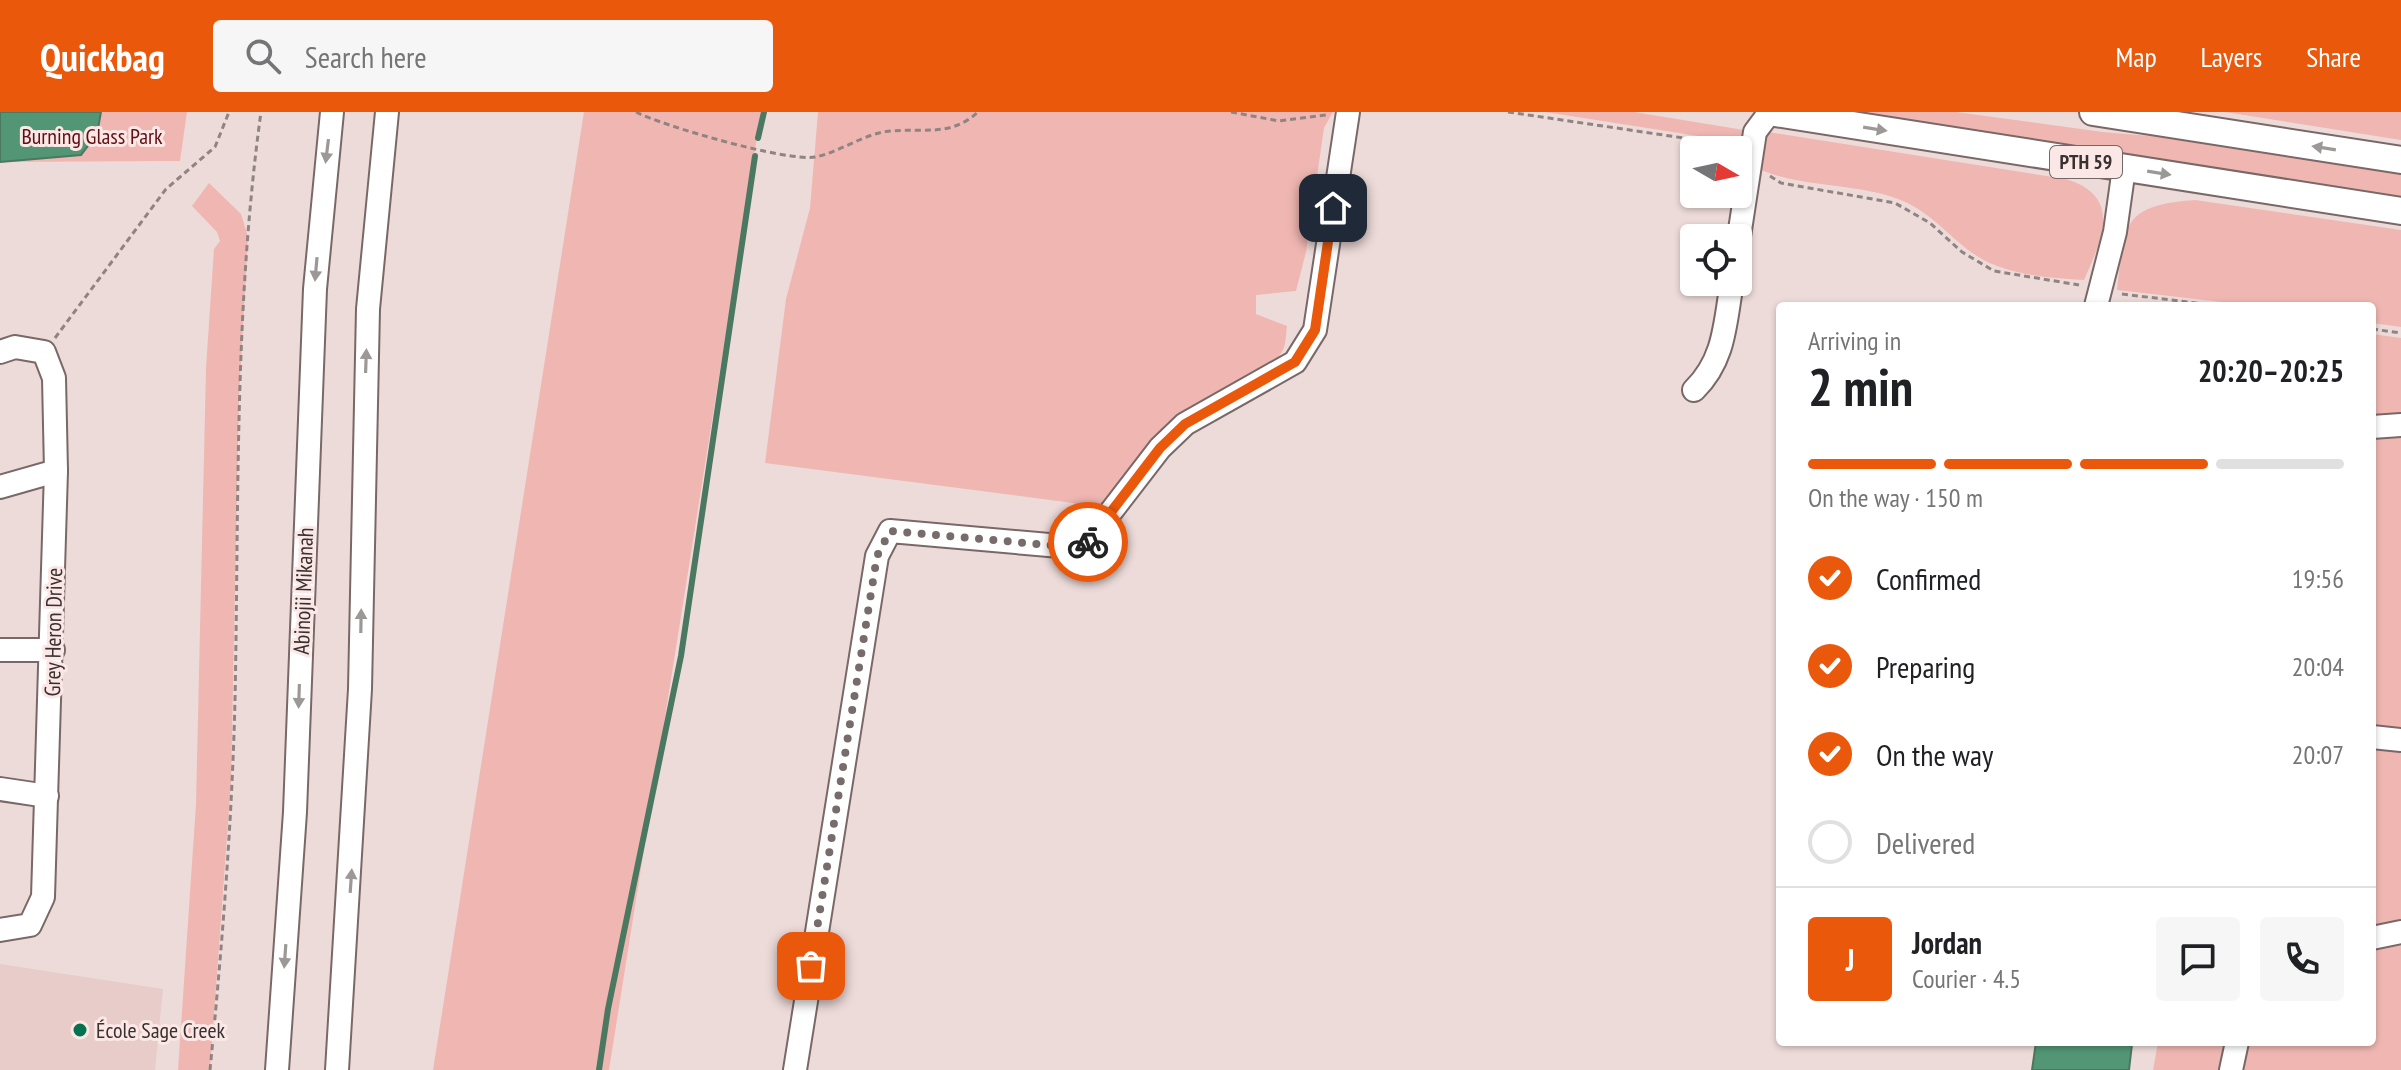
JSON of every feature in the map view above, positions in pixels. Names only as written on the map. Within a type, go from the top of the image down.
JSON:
[{"type":"main road","name":"PTH 59","points":[[2093,112],[2401,160]]},
{"type":"main road","name":"PTH 59","points":[[1762,116],[2401,211]]},
{"type":"street","name":"Abinojii Mikanah","points":[[277,1070],[295,812],[315,289],[332,112]]},
{"type":"street","points":[[337,1070],[360,705],[368,309],[387,112]]},
{"type":"street","points":[[795,1070],[877,556],[890,531],[1083,548],[1160,448],[1185,424],[1295,362],[1315,330],[1340,113]]},
{"type":"street","points":[[1752,158],[1762,116]]},
{"type":"street","points":[[2098,298],[2115,232],[2124,168]]},
{"type":"street","points":[[1694,390],[1710,374],[1721,352],[1730,296]]},
{"type":"street","points":[[0,352],[15,347],[44,352]]},
{"type":"street","name":"Grey Heron Drive","points":[[0,930],[30,925],[43,897],[53,650],[56,471],[54,378],[44,352]]},
{"type":"street","points":[[2376,427],[2401,425]]},
{"type":"street","points":[[0,487],[56,471]]},
{"type":"street","points":[[0,650],[53,650]]},
{"type":"street","points":[[2376,737],[2401,740]]},
{"type":"street","points":[[0,789],[47,796]]},
{"type":"street","points":[[2376,937],[2401,932]]},
{"type":"street","points":[[2231,1070],[2236,1046]]},
{"type":"path","points":[[44,352],[166,189],[215,147],[229,112]]},
{"type":"path","points":[[210,1070],[232,766],[242,335],[261,112]]},
{"type":"path","points":[[636,112],[654,121],[780,154],[812,158],[880,132],[945,131],[978,112]]},
{"type":"path","points":[[1231,112],[1279,121],[1340,113]]},
{"type":"path","points":[[1508,112],[1680,137]]},
{"type":"path","points":[[1752,167],[1781,183],[1907,207],[1962,252],[1994,271],[2098,298],[2172,302]]},
{"type":"path","points":[[2376,330],[2401,333]]},
{"type":"shaded area","points":[[0,112],[101,112],[97,134],[81,155],[0,162]]},
{"type":"shaded area","name":"École Sage Creek","points":[[0,964],[163,989],[155,1070],[0,1070]]},
{"type":"shaded area","points":[[2035,1046],[2132,1046],[2129,1070],[2032,1070]]},
{"type":"green space","name":"Burning Glass Park","points":[[0,112],[187,112],[180,161],[0,162]]},
{"type":"green space","points":[[584,112],[761,112],[609,1070],[433,1070]]},
{"type":"green space","points":[[818,112],[1333,112],[1324,128],[1306,252],[1296,291],[1256,295],[1256,314],[1287,326],[1283,350],[1263,370],[1190,412],[1161,433],[1128,471],[1101,512],[1073,503],[765,463],[786,299],[810,208]]},
{"type":"green space","points":[[1545,112],[1634,112],[1744,130],[1743,136],[1698,136]]},
{"type":"green space","points":[[1849,112],[1956,112],[2103,132],[2174,138],[2401,171],[2401,198]]},
{"type":"green space","points":[[2225,112],[2401,112],[2401,140]]},
{"type":"green space","points":[[1768,132],[2066,179],[2084,187],[2096,197],[2102,209],[2103,222],[2097,250],[2084,280],[2043,277],[2001,267],[1977,256],[1920,210],[1898,199],[1864,190],[1795,180],[1761,170]]},
{"type":"green space","points":[[209,183],[241,214],[248,237],[239,398],[231,782],[210,1070],[178,1070],[196,804],[206,368],[214,249],[220,241],[217,232],[192,206]]},
{"type":"green space","points":[[2195,200],[2401,230],[2401,327],[2376,324],[2376,302],[2222,302],[2117,290],[2122,249],[2131,222],[2153,207]]},
{"type":"green space","points":[[2376,335],[2401,338],[2401,1070],[2153,1070],[2157,1046],[2376,1046]]},
{"type":"waterway","points":[[758,138],[764,112]]},
{"type":"waterway","points":[[599,1070],[608,1009],[681,656],[755,156]]},
{"type":"way so far","points":[[811,966],[877,556],[890,531],[1083,548],[1088,542]]},
{"type":"place","name":"École Sage Creek","points":[[80,1030]]},
{"type":"route","points":[[1088,542],[1160,448],[1185,424],[1295,362],[1315,330],[1333,208]]}]
